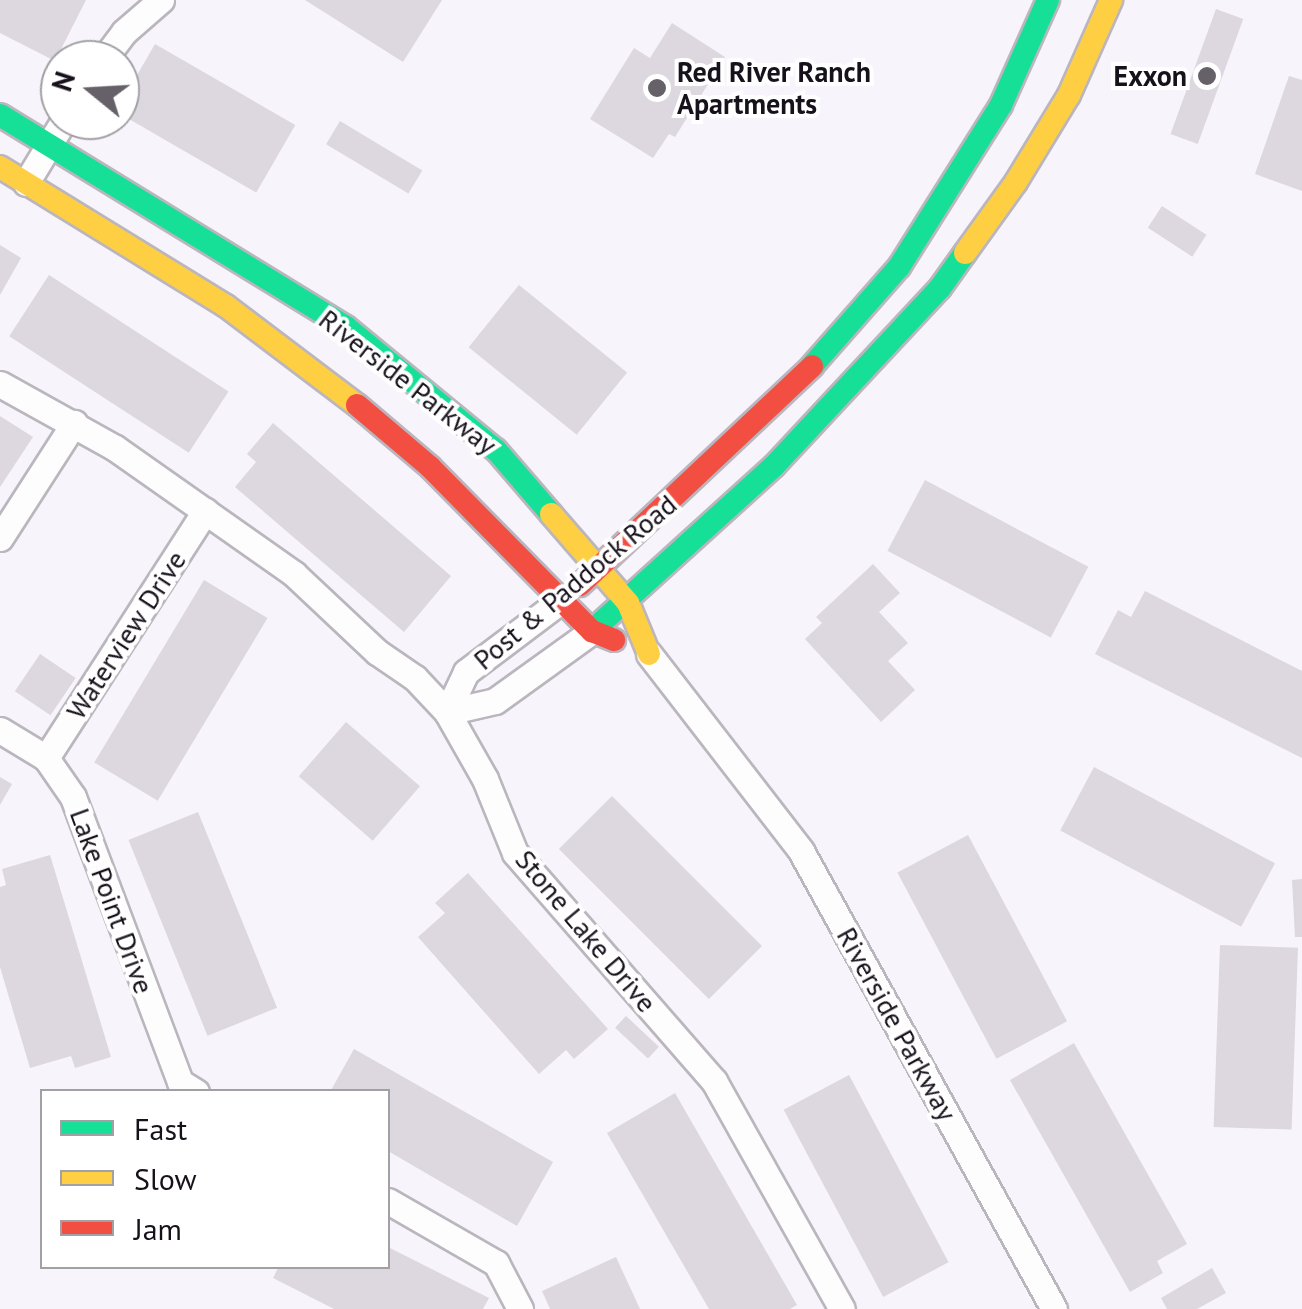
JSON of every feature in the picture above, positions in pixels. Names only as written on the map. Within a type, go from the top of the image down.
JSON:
[{"type":"street","points":[[118,40],[161,0]]},
{"type":"street","name":"Post & Paddock Road","points":[[447,712],[466,672],[598,569],[757,421],[844,332],[915,242],[1001,106],[1048,0]]},
{"type":"street","name":"Post & Paddock Road","points":[[447,712],[495,701],[628,603],[774,466],[864,373],[961,260],[1069,95],[1111,0]]},
{"type":"street","name":"Riverside Parkway","points":[[0,115],[346,327],[496,450],[628,603],[649,654],[801,851],[1054,1309]]},
{"type":"street","points":[[26,183],[52,140]]},
{"type":"street","name":"Riverside Parkway","points":[[0,167],[226,306],[339,388],[430,466],[592,632],[649,654]]},
{"type":"street","points":[[915,242],[961,260]]},
{"type":"street","name":"Stone Lake Drive","points":[[0,384],[74,423],[294,574],[377,652],[416,678],[447,712],[485,779],[515,853],[714,1081],[842,1309]]},
{"type":"street","points":[[0,538],[74,423]]},
{"type":"street","name":"Waterview Drive","points":[[46,758],[205,511]]},
{"type":"street","name":"Lake Point Drive","points":[[0,730],[46,758],[73,797],[180,1082],[191,1089]]},
{"type":"street","points":[[390,1202],[496,1263],[520,1309]]},
{"type":"building","points":[[0,0],[86,0],[66,40],[40,40],[40,53],[0,33]]},
{"type":"building","points":[[305,0],[442,0],[403,62]]},
{"type":"building","name":"Exxon","points":[[1216,9],[1243,19],[1198,144],[1171,134]]},
{"type":"building","name":"Red River Ranch Apartments","points":[[672,23],[725,57],[675,137],[669,134],[653,158],[590,119],[634,48],[650,58]]},
{"type":"building","points":[[155,44],[295,125],[256,193],[140,125],[140,70]]},
{"type":"building","points":[[1289,76],[1302,80],[1302,191],[1255,174]]},
{"type":"building","points":[[340,121],[422,170],[408,194],[326,144]]},
{"type":"building","points":[[1162,206],[1206,235],[1192,257],[1148,228]]},
{"type":"building","points":[[0,245],[21,258],[0,295]]},
{"type":"building","points":[[49,275],[228,392],[189,453],[9,336]]},
{"type":"building","points":[[519,285],[627,372],[577,435],[469,347]]},
{"type":"building","points":[[0,416],[33,437],[0,487]]},
{"type":"building","points":[[273,423],[451,576],[404,632],[235,487],[256,462],[247,454]]},
{"type":"building","points":[[925,480],[1088,567],[1051,637],[887,551]]},
{"type":"building","points":[[873,564],[900,593],[879,612],[908,643],[888,661],[915,690],[881,722],[805,639],[822,623],[816,617]]},
{"type":"building","points":[[204,580],[267,618],[158,801],[94,763]]},
{"type":"building","points":[[1145,591],[1302,671],[1302,758],[1095,654],[1118,610],[1131,617]]},
{"type":"building","points":[[40,654],[76,678],[50,715],[15,691]]},
{"type":"building","points":[[346,722],[420,786],[373,841],[299,776]]},
{"type":"building","points":[[1094,767],[1275,863],[1241,927],[1060,831]]},
{"type":"building","points":[[0,777],[12,784],[0,805]]},
{"type":"building","points":[[612,796],[762,946],[709,999],[559,849]]},
{"type":"building","points":[[198,812],[277,1008],[208,1036],[128,840]]},
{"type":"building","points":[[968,835],[1067,1021],[996,1059],[897,873]]},
{"type":"building","points":[[50,855],[111,1057],[75,1068],[71,1056],[30,1068],[0,967],[0,887],[6,885],[2,869]]},
{"type":"building","points":[[468,873],[608,1029],[574,1059],[566,1050],[539,1074],[418,937],[445,913],[435,903]]},
{"type":"building","points":[[1302,879],[1302,937],[1295,937],[1292,880]]},
{"type":"building","points":[[1220,945],[1298,948],[1292,1130],[1214,1127]]},
{"type":"building","points":[[626,1016],[659,1047],[648,1058],[615,1028]]},
{"type":"building","points":[[1074,1043],[1187,1244],[1157,1261],[1163,1273],[1130,1292],[1010,1080]]},
{"type":"building","points":[[354,1049],[553,1162],[517,1226],[390,1152],[390,1089],[332,1089]]},
{"type":"building","points":[[849,1075],[949,1262],[883,1297],[784,1110]]},
{"type":"building","points":[[675,1093],[797,1305],[790,1309],[709,1309],[607,1133]]},
{"type":"building","points":[[390,1248],[489,1298],[483,1309],[334,1309],[273,1278],[278,1269],[390,1269]]},
{"type":"building","points":[[616,1257],[640,1309],[550,1309],[542,1291]]},
{"type":"building","points":[[1212,1268],[1226,1293],[1197,1309],[1167,1309],[1161,1298]]},
{"type":"traffic: fast","points":[[812,366],[899,267],[1001,105],[1048,0]]},
{"type":"traffic: fast","points":[[0,115],[346,327],[496,450],[551,514]]},
{"type":"traffic: fast","points":[[592,631],[774,466],[940,288],[965,253]]},
{"type":"traffic: slow","points":[[965,253],[1016,182],[1069,95],[1111,0]]},
{"type":"traffic: slow","points":[[0,167],[226,306],[357,405]]},
{"type":"traffic: slow","points":[[551,514],[628,603],[649,654]]},
{"type":"traffic: jam","points":[[580,585],[812,366]]},
{"type":"traffic: jam","points":[[357,405],[430,467],[592,631],[614,640]]},
{"type":"place","name":"Exxon","points":[[1207,76]]},
{"type":"place","name":"Red River Ranch Apartments","points":[[657,88]]}]
